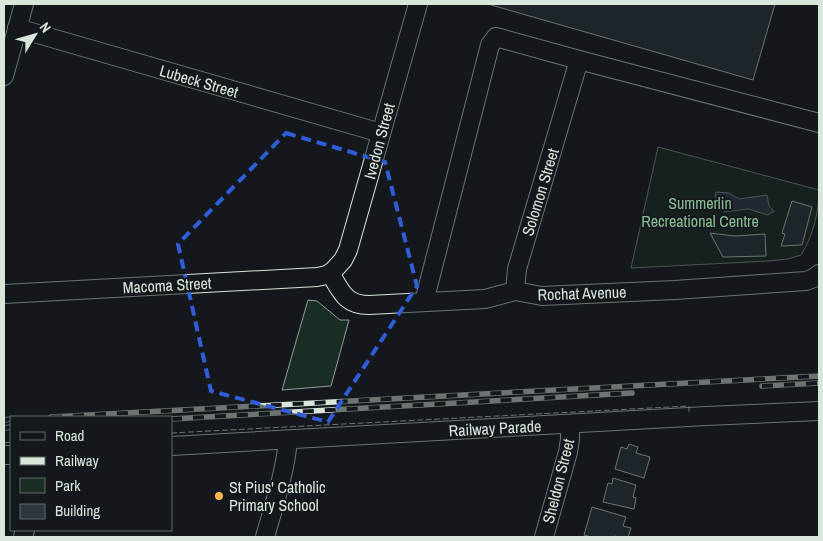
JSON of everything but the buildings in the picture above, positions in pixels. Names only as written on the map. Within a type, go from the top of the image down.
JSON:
[{"type":"street","points":[[4,76],[24,4]]},
{"type":"street","name":"Ivedon Street","points":[[330,273],[343,260],[351,243],[380,133],[418,4]]},
{"type":"street","name":"Lubeck Street","points":[[17,28],[380,133]]},
{"type":"street","points":[[424,302],[490,45],[496,37],[819,123]]},
{"type":"street","name":"Solomon Street","points":[[515,291],[517,269],[579,60]]},
{"type":"street","name":"Rochat Avenue","points":[[330,273],[352,303],[369,306],[485,299],[515,291],[542,296],[675,290],[806,281],[819,274]]},
{"type":"street","name":"Macoma Street","points":[[4,294],[317,277],[330,273]]},
{"type":"street","name":"Railway Parade","points":[[172,446],[706,416],[819,412]]},
{"type":"street","name":"Sheldon Street","points":[[544,537],[568,452],[570,424]]},
{"type":"street","points":[[265,537],[284,474],[288,440]]},
{"type":"highlighted area","points":[[286,133],[385,162],[417,286],[328,422],[211,391],[178,244]]},
{"type":"green space","name":"Summerlin Recreational Centre","points":[[658,147],[819,190],[814,224],[809,240],[801,255],[788,259],[769,261],[631,268]]},
{"type":"green space","points":[[308,300],[317,301],[340,320],[349,320],[331,386],[282,390]]},
{"type":"water","points":[[716,192],[729,193],[739,199],[767,195],[769,206],[774,211],[768,215],[748,209],[724,212],[722,201],[715,197]]},
{"type":"railway","points":[[70,416],[819,376]]},
{"type":"railway","points":[[762,386],[819,383]]},
{"type":"railway","points":[[172,419],[632,393]]},
{"type":"railway","points":[[4,420],[10,419]]},
{"type":"railway","points":[[4,428],[10,427]]},
{"type":"fence","points":[[172,433],[689,406],[689,412]]},
{"type":"fence","points":[[4,443],[10,442]]},
{"type":"place","name":"St Pius' Catholic Primary School","points":[[219,496]]}]
